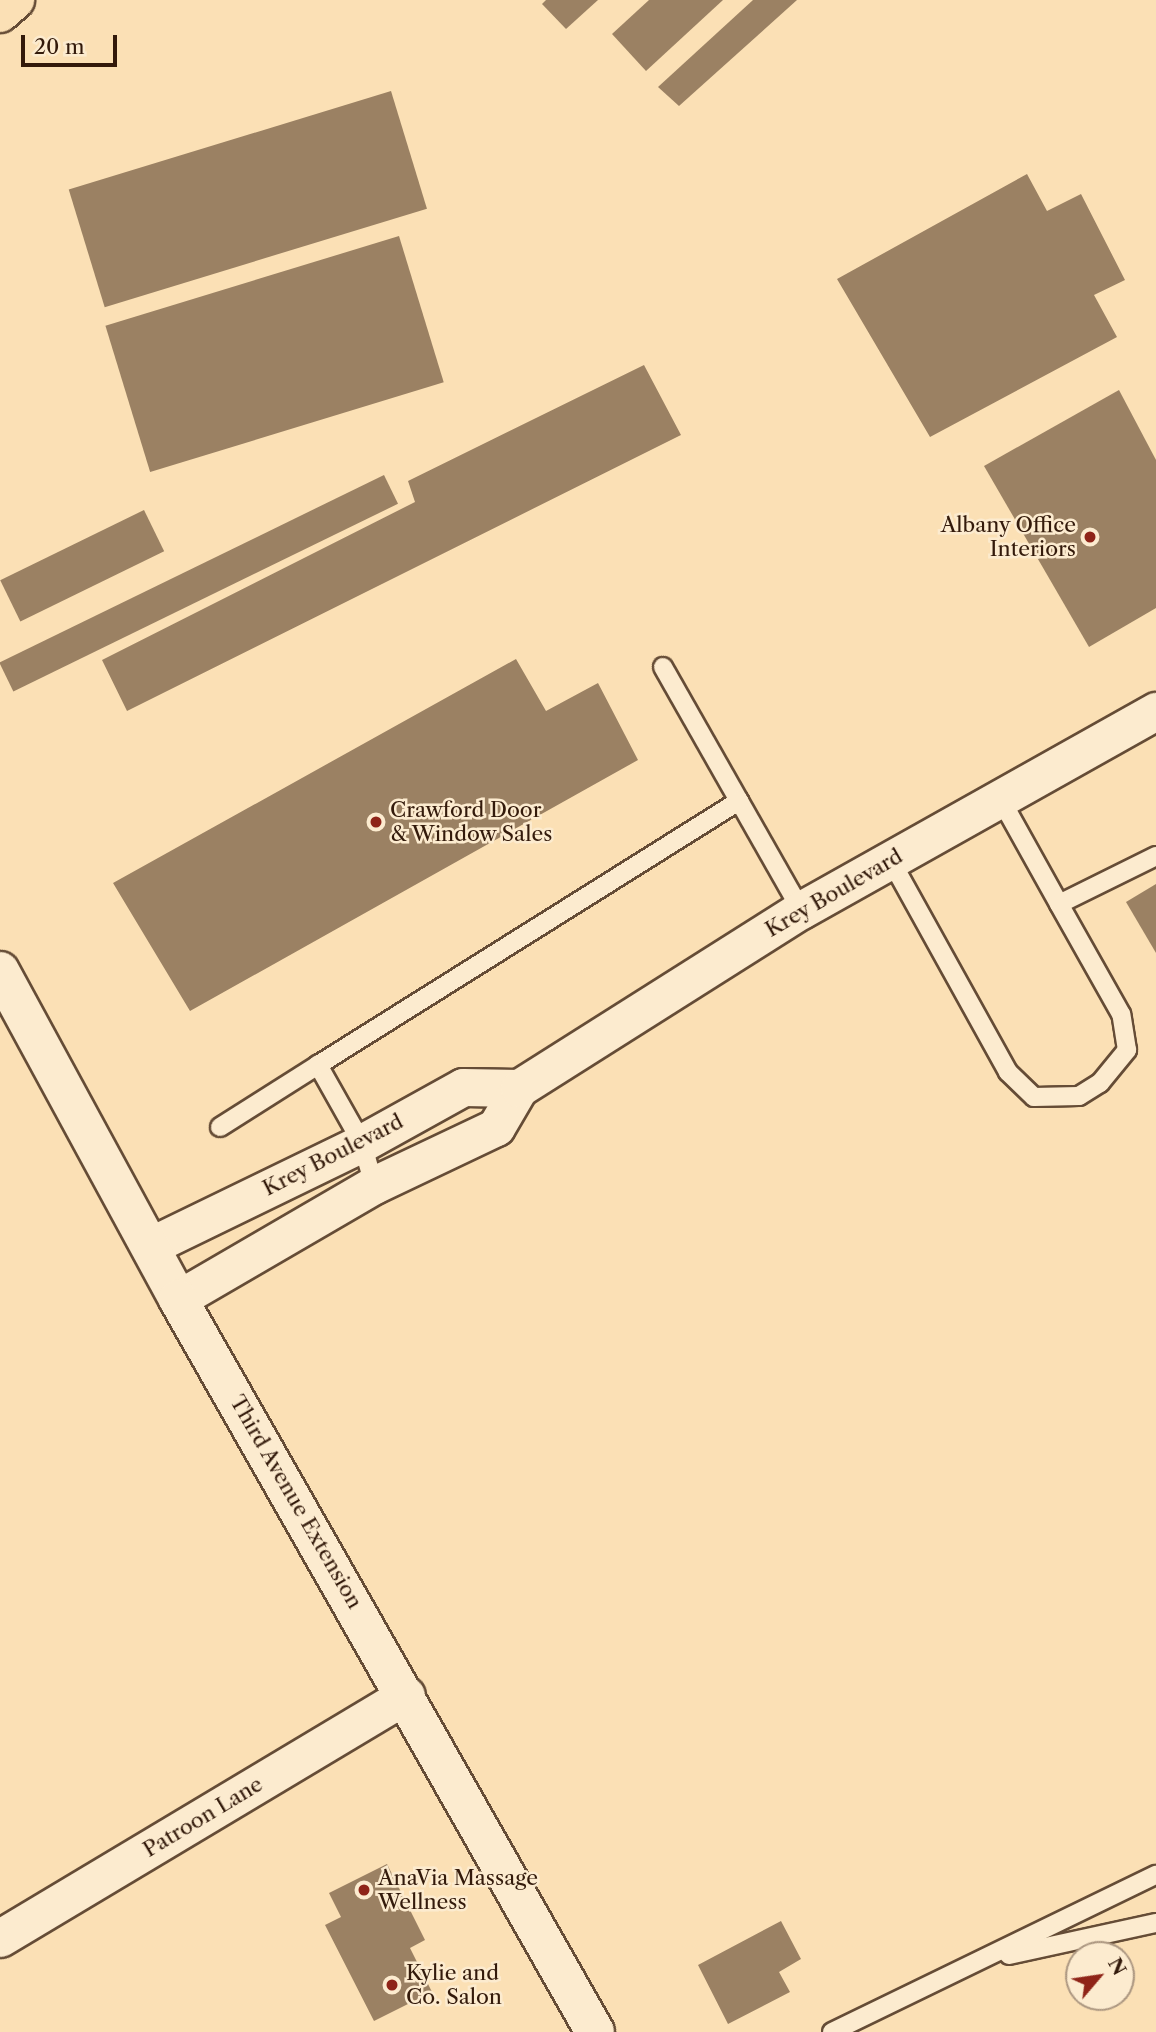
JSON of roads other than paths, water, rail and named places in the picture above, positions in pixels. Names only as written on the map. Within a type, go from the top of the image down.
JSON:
[{"type":"highway","points":[[0,13],[15,0]]},
{"type":"street","name":"Krey Boulevard","points":[[178,1299],[374,1185],[496,1127],[519,1088],[801,910],[1156,711]]},
{"type":"street","name":"Third Avenue Extension","points":[[0,971],[178,1299],[406,1695],[595,2032]]},
{"type":"street","name":"Krey Boulevard","points":[[150,1246],[362,1143],[463,1087],[519,1088]]},
{"type":"street","name":"Patroon Lane","points":[[0,1938],[406,1695]]},
{"type":"lane","points":[[663,667],[801,910]]},
{"type":"lane","points":[[890,859],[1008,1072],[1034,1097],[1079,1096],[1100,1083],[1127,1050],[1121,1014],[1000,798]]},
{"type":"lane","points":[[220,1127],[739,801]]},
{"type":"lane","points":[[1059,904],[1156,856]]},
{"type":"lane","points":[[318,1065],[362,1143],[374,1185]]},
{"type":"lane","points":[[832,2032],[1156,1875]]},
{"type":"lane","points":[[981,1961],[1156,1923]]},
{"type":"place","name":"Albany Office Interiors","points":[[1090,537]]},
{"type":"place","name":"Crawford Door & Window Sales","points":[[376,822]]},
{"type":"place","name":"AnaVia Massage Wellness","points":[[364,1890]]},
{"type":"place","name":"Kylie and Co. Salon","points":[[392,1985]]}]
